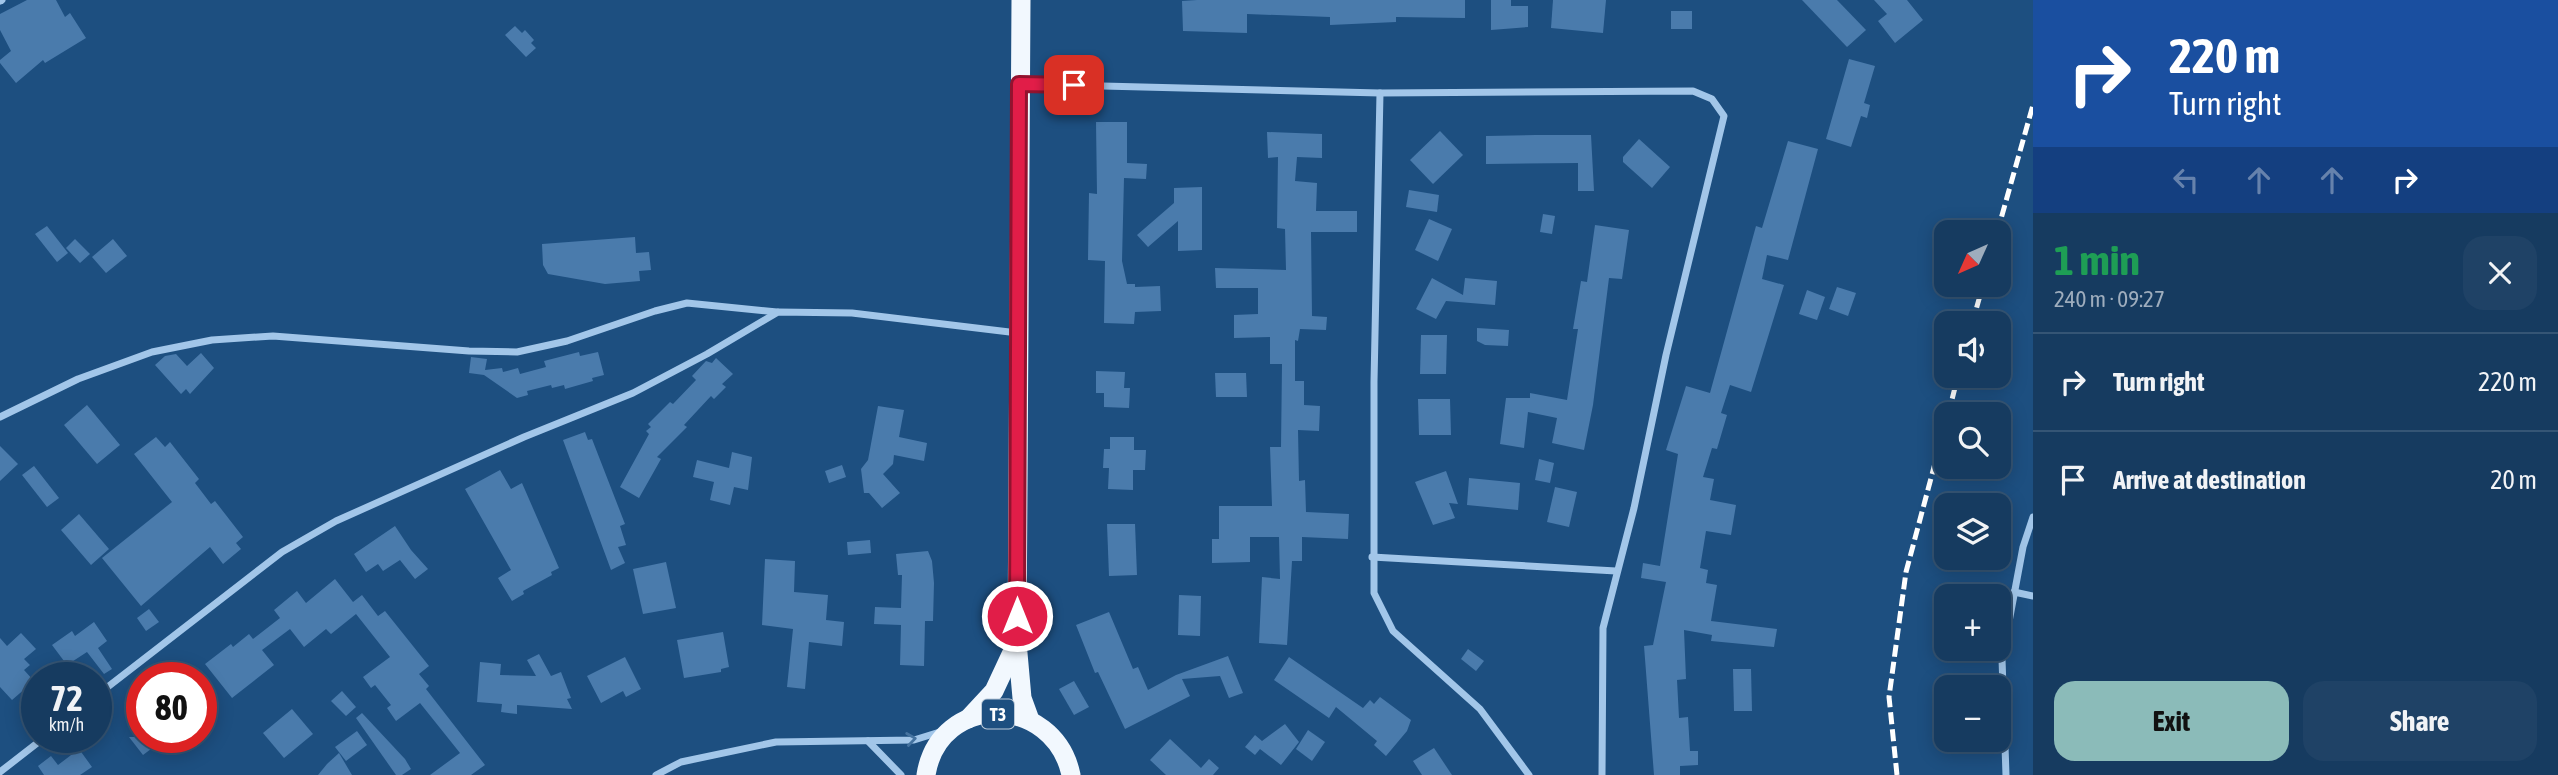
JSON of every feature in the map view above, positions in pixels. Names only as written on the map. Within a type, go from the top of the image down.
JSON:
[{"type":"highway","name":"T3","points":[[1021,0],[1017,642],[1020,685],[1030,720]]},
{"type":"highway","name":"T3","points":[[926,775],[928,764],[938,744],[994,691],[1017,642]]},
{"type":"highway","name":"T3","points":[[960,723],[988,713],[1010,714],[1030,720],[1060,745],[1071,775]]},
{"type":"street","points":[[1019,84],[1380,93],[1693,91],[1712,99],[1724,116],[1666,355],[1634,508],[1603,628],[1602,775]]},
{"type":"street","points":[[1380,93],[1372,557],[1374,593],[1393,631],[1480,709],[1529,775]]},
{"type":"street","points":[[0,417],[78,379],[152,352],[212,340],[273,336],[469,351],[517,352],[567,341],[687,303],[778,312],[852,313],[1018,334]]},
{"type":"street","points":[[112,684],[282,552],[336,521],[524,437],[632,393],[707,354],[778,312]]},
{"type":"street","points":[[2006,775],[2002,659],[2014,592],[2033,517]]},
{"type":"street","points":[[1372,557],[1616,571]]},
{"type":"street","points":[[2014,592],[2033,596]]},
{"type":"street","points":[[656,775],[681,762],[776,742],[914,740],[960,723]]},
{"type":"street","points":[[868,741],[901,775]]},
{"type":"street","points":[[0,772],[24,753]]},
{"type":"building","points":[[27,0],[56,0],[65,17],[70,13],[86,38],[45,63],[43,60],[16,83],[0,63],[11,51],[0,30],[0,14]]},
{"type":"building","points":[[1465,0],[1465,18],[1396,17],[1396,22],[1330,25],[1330,17],[1247,14],[1247,33],[1183,31],[1182,1]]},
{"type":"building","points":[[1491,0],[1511,0],[1511,6],[1528,6],[1528,27],[1491,30]]},
{"type":"building","points":[[1553,0],[1606,0],[1603,33],[1551,28]]},
{"type":"building","points":[[1802,0],[1837,0],[1866,30],[1847,47]]},
{"type":"building","points":[[1874,0],[1907,0],[1923,20],[1895,43],[1878,21],[1887,14]]},
{"type":"building","points":[[1671,11],[1692,11],[1692,29],[1671,29]]},
{"type":"building","points":[[515,26],[522,33],[525,30],[534,40],[531,43],[536,48],[526,57],[505,35]]},
{"type":"building","points":[[1849,59],[1875,66],[1864,103],[1870,105],[1867,118],[1861,116],[1851,147],[1826,139]]},
{"type":"building","points":[[1096,122],[1127,122],[1127,163],[1147,164],[1146,179],[1124,178],[1122,261],[1127,284],[1135,284],[1135,287],[1160,286],[1161,311],[1135,312],[1134,324],[1104,323],[1105,261],[1088,260],[1089,193],[1097,194]]},
{"type":"building","points":[[1440,131],[1463,155],[1433,184],[1410,160]]},
{"type":"building","points":[[1267,132],[1322,134],[1322,158],[1297,157],[1295,181],[1317,183],[1316,211],[1357,211],[1357,232],[1311,232],[1312,316],[1327,317],[1326,330],[1300,329],[1298,341],[1295,340],[1295,381],[1304,381],[1304,405],[1320,406],[1319,431],[1298,430],[1299,481],[1305,480],[1306,512],[1349,514],[1348,539],[1302,537],[1302,561],[1292,561],[1287,645],[1259,643],[1262,577],[1280,579],[1279,537],[1250,537],[1250,562],[1212,563],[1212,539],[1219,539],[1219,506],[1272,506],[1270,447],[1281,447],[1282,364],[1270,364],[1270,337],[1234,338],[1234,315],[1258,314],[1258,288],[1216,288],[1215,268],[1286,270],[1285,229],[1277,228],[1278,157],[1268,158]]},
{"type":"building","points":[[1591,135],[1594,191],[1578,191],[1578,163],[1486,164],[1486,136]]},
{"type":"building","points":[[1639,139],[1670,167],[1652,188],[1623,162],[1623,157]]},
{"type":"building","points":[[1788,141],[1818,149],[1788,260],[1767,255],[1762,279],[1784,285],[1751,392],[1730,385],[1721,413],[1727,415],[1717,449],[1712,448],[1703,477],[1714,479],[1710,500],[1736,505],[1731,535],[1706,531],[1700,568],[1708,570],[1706,583],[1717,585],[1711,621],[1777,629],[1774,647],[1711,641],[1712,635],[1684,630],[1686,679],[1677,680],[1679,718],[1688,717],[1690,751],[1698,751],[1698,765],[1680,766],[1680,775],[1654,775],[1644,646],[1653,645],[1666,582],[1641,578],[1643,563],[1660,566],[1678,454],[1666,450],[1686,386],[1710,393],[1756,226],[1762,228]]},
{"type":"building","points":[[1202,187],[1202,250],[1178,251],[1178,221],[1148,247],[1137,235],[1174,203],[1174,188]]},
{"type":"building","points":[[1409,190],[1439,195],[1437,212],[1406,207]]},
{"type":"building","points":[[1543,214],[1555,216],[1552,234],[1540,232]]},
{"type":"building","points":[[1429,219],[1452,229],[1438,261],[1415,250]]},
{"type":"building","points":[[1595,225],[1629,230],[1622,279],[1609,278],[1593,405],[1584,450],[1552,443],[1557,418],[1528,412],[1524,448],[1500,444],[1506,398],[1530,398],[1530,393],[1567,400],[1578,329],[1573,329],[1581,281],[1587,282]]},
{"type":"building","points":[[47,226],[68,253],[57,262],[35,234]]},
{"type":"building","points":[[635,237],[636,253],[649,252],[651,270],[639,271],[640,281],[605,284],[548,274],[543,265],[542,244]]},
{"type":"building","points":[[75,239],[90,254],[80,263],[66,248]]},
{"type":"building","points":[[113,239],[127,256],[106,273],[92,257]]},
{"type":"building","points":[[1432,278],[1463,295],[1465,278],[1497,281],[1495,305],[1446,301],[1436,319],[1416,309]]},
{"type":"building","points":[[1837,287],[1856,293],[1848,316],[1829,309]]},
{"type":"building","points":[[1807,290],[1825,297],[1817,320],[1799,314]]},
{"type":"building","points":[[1477,328],[1509,330],[1508,346],[1485,345],[1477,341]]},
{"type":"building","points":[[1421,335],[1447,335],[1446,374],[1420,374]]},
{"type":"building","points":[[579,352],[580,356],[598,352],[604,375],[565,389],[564,385],[552,388],[551,385],[527,391],[528,395],[517,398],[484,375],[469,373],[471,357],[487,359],[485,370],[502,368],[503,372],[518,368],[520,374],[546,367],[544,361]]},
{"type":"building","points":[[201,353],[214,368],[190,394],[186,389],[181,394],[155,365],[165,356],[176,354],[187,366]]},
{"type":"building","points":[[716,358],[733,374],[722,384],[726,387],[714,399],[711,396],[684,425],[687,427],[657,457],[661,459],[639,498],[620,487],[649,434],[646,431],[651,427],[648,424],[670,402],[673,404],[696,380],[692,376],[706,361],[712,363]]},
{"type":"building","points":[[1096,371],[1125,372],[1124,388],[1130,388],[1129,408],[1104,407],[1104,393],[1096,393]]},
{"type":"building","points":[[1215,373],[1246,373],[1247,397],[1216,397]]},
{"type":"building","points":[[1418,399],[1450,399],[1451,435],[1419,435]]},
{"type":"building","points":[[87,405],[120,445],[97,464],[64,425]]},
{"type":"building","points":[[878,406],[904,410],[899,437],[927,443],[924,461],[894,455],[893,464],[883,474],[900,493],[882,508],[869,493],[864,493],[861,469],[868,460]]},
{"type":"building","points":[[585,432],[588,440],[592,439],[625,524],[620,526],[626,545],[618,547],[625,563],[611,570],[563,440]]},
{"type":"building","points":[[156,437],[165,447],[170,442],[199,479],[195,483],[211,504],[215,501],[243,537],[236,543],[241,549],[223,564],[210,547],[141,606],[102,558],[172,502],[134,454]]},
{"type":"building","points":[[1110,437],[1134,437],[1134,450],[1146,450],[1145,470],[1133,470],[1133,490],[1108,489],[1109,468],[1103,468],[1104,449],[1110,449]]},
{"type":"building","points":[[0,446],[18,464],[0,481]]},
{"type":"building","points":[[732,452],[752,457],[748,490],[734,487],[730,505],[710,500],[714,482],[693,477],[697,460],[729,468]]},
{"type":"building","points":[[1539,459],[1554,463],[1550,483],[1535,480]]},
{"type":"building","points":[[842,465],[846,477],[829,483],[825,471]]},
{"type":"building","points":[[34,466],[59,498],[47,507],[22,475]]},
{"type":"building","points":[[500,470],[511,489],[522,483],[559,568],[512,601],[498,578],[511,570],[465,489]]},
{"type":"building","points":[[1446,471],[1458,504],[1449,503],[1455,518],[1433,525],[1415,482]]},
{"type":"building","points":[[1469,478],[1520,483],[1518,510],[1467,505]]},
{"type":"building","points":[[1555,487],[1577,492],[1569,527],[1547,522]]},
{"type":"building","points":[[79,514],[109,549],[91,565],[61,530]]},
{"type":"building","points":[[1107,524],[1135,524],[1137,575],[1109,576]]},
{"type":"building","points":[[395,526],[428,569],[415,579],[400,560],[383,571],[378,564],[366,572],[354,554]]},
{"type":"building","points":[[870,540],[871,553],[848,555],[847,542]]},
{"type":"building","points":[[928,551],[934,583],[933,621],[925,621],[924,666],[900,665],[901,625],[874,624],[875,607],[901,608],[902,575],[898,575],[896,554]]},
{"type":"building","points":[[765,559],[795,561],[794,592],[828,595],[826,620],[844,622],[842,646],[809,642],[805,689],[787,687],[793,629],[762,625]]},
{"type":"building","points":[[666,562],[676,608],[643,614],[633,569]]},
{"type":"building","points":[[335,579],[353,602],[362,595],[378,616],[385,611],[429,666],[419,674],[429,686],[426,689],[485,765],[471,775],[430,775],[460,753],[420,703],[396,721],[387,708],[391,705],[375,685],[371,688],[363,677],[390,657],[356,614],[331,634],[326,629],[304,647],[290,629],[262,650],[274,665],[232,698],[217,679],[217,662],[208,662],[249,634],[253,639],[280,618],[274,610],[297,591],[306,603]]},
{"type":"building","points":[[1179,595],[1201,596],[1200,636],[1178,635]]},
{"type":"building","points":[[149,609],[159,622],[146,631],[137,618]]},
{"type":"building","points":[[1109,612],[1133,669],[1138,667],[1148,690],[1176,675],[1228,656],[1243,693],[1229,698],[1220,676],[1182,679],[1190,696],[1125,729],[1098,672],[1095,673],[1076,625]]},
{"type":"building","points":[[94,622],[107,641],[98,648],[107,662],[95,662],[87,652],[72,662],[65,662],[52,645],[72,631],[75,636]]},
{"type":"building","points":[[723,632],[729,667],[721,669],[721,672],[684,678],[677,640]]},
{"type":"building","points":[[21,633],[36,649],[24,659],[27,662],[21,662],[21,692],[12,700],[0,687],[0,638],[7,646]]},
{"type":"building","points":[[1468,649],[1484,661],[1476,671],[1461,659]]},
{"type":"building","points":[[539,654],[551,676],[561,672],[571,698],[567,699],[572,709],[517,705],[517,714],[501,712],[502,704],[477,702],[480,662],[501,664],[500,675],[536,676],[527,660]]},
{"type":"building","points":[[625,657],[641,689],[626,697],[623,691],[601,703],[587,676]]},
{"type":"building","points":[[1289,657],[1363,708],[1370,700],[1374,704],[1380,697],[1411,720],[1407,731],[1386,756],[1374,745],[1377,741],[1336,707],[1329,718],[1274,680]]},
{"type":"building","points":[[1733,669],[1751,669],[1752,711],[1734,711]]},
{"type":"building","points":[[1074,681],[1089,707],[1074,715],[1059,689]]},
{"type":"building","points":[[342,691],[356,707],[346,716],[331,701]]},
{"type":"building","points":[[292,709],[313,734],[284,758],[263,733]]},
{"type":"building","points":[[362,713],[411,769],[402,775],[396,775],[356,718]]},
{"type":"building","points":[[1285,724],[1299,742],[1281,765],[1260,749],[1255,755],[1245,747],[1255,735],[1262,741]]},
{"type":"building","points":[[1308,730],[1325,742],[1312,761],[1296,749]]},
{"type":"building","points":[[357,731],[367,745],[346,761],[335,747]]},
{"type":"building","points":[[1170,739],[1201,768],[1209,759],[1219,768],[1213,775],[1166,775],[1150,760]]},
{"type":"building","points":[[1434,748],[1452,775],[1422,775],[1413,761]]},
{"type":"building","points":[[74,753],[82,753],[92,767],[80,775],[44,775],[38,766],[51,756],[58,765]]},
{"type":"building","points":[[339,753],[352,775],[318,775],[327,764]]},
{"type":"railway","points":[[2001,220],[2033,105]]},
{"type":"railway","points":[[1976,311],[1979,298]]},
{"type":"railway","points":[[1951,402],[1955,388]]},
{"type":"railway","points":[[1897,775],[1889,697],[1906,572],[1934,467]]},
{"type":"route","points":[[1017,616],[1019,84],[1074,85]]}]
